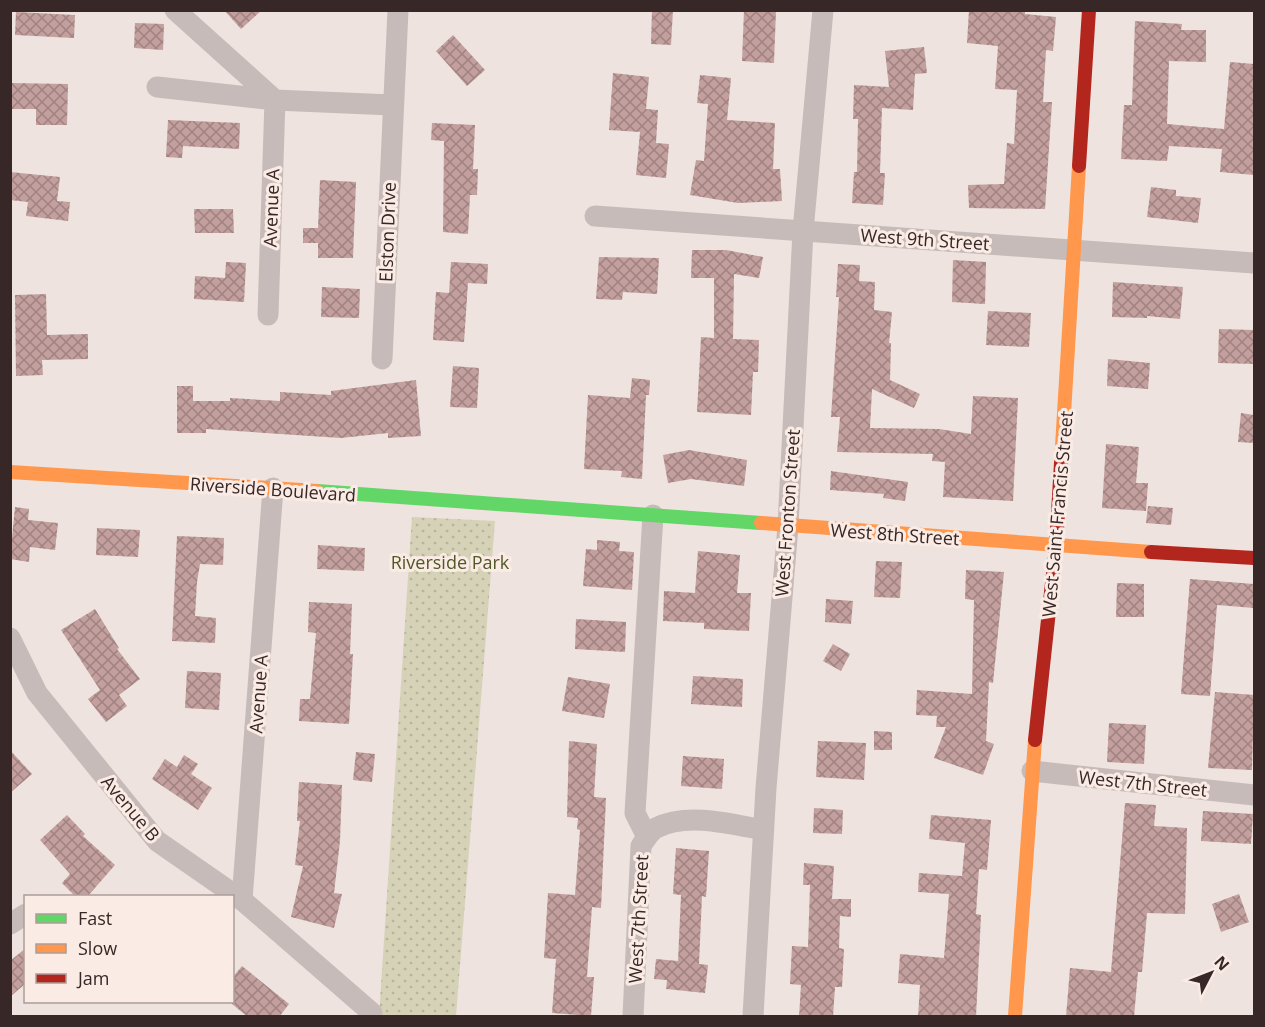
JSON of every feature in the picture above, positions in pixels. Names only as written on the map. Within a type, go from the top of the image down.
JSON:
[{"type":"street","points":[[175,10],[275,100]]},
{"type":"street","name":"Elston Drive","points":[[382,359],[398,10]]},
{"type":"street","name":"West Fronton Street","points":[[753,1017],[763,830],[788,526],[802,231],[823,10]]},
{"type":"street","name":"West Saint Francis Street","points":[[1015,1017],[1032,771],[1056,546],[1089,10]]},
{"type":"street","points":[[157,87],[275,100],[392,105]]},
{"type":"street","name":"Avenue A","points":[[268,315],[275,100]]},
{"type":"street","name":"West 9th Street","points":[[595,216],[1254,263]]},
{"type":"street","name":"Riverside Boulevard","points":[[10,472],[536,505]]},
{"type":"street","name":"Avenue A","points":[[242,900],[273,488]]},
{"type":"street","name":"West 8th Street","points":[[536,505],[1056,546],[1254,558]]},
{"type":"street","points":[[647,837],[635,813],[653,515]]},
{"type":"street","name":"Avenue B","points":[[10,638],[37,693],[157,841],[242,900],[372,1013]]},
{"type":"street","name":"West 7th Street","points":[[1032,771],[1254,795]]},
{"type":"street","name":"West 7th Street","points":[[633,1017],[641,846],[647,837],[654,829],[676,822],[717,822],[763,830]]},
{"type":"street","points":[[10,924],[24,915]]},
{"type":"green space","name":"Riverside Park","points":[[412,517],[495,521],[456,1016],[379,1016]]},
{"type":"building","points":[[224,10],[262,10],[241,29]]},
{"type":"building","points":[[652,10],[673,10],[671,45],[651,44]]},
{"type":"building","points":[[744,10],[776,10],[774,63],[742,61]]},
{"type":"building","points":[[969,10],[1025,10],[1025,14],[1056,17],[1053,51],[1046,50],[1043,102],[1052,102],[1045,209],[969,208],[968,185],[1004,184],[1007,143],[1014,144],[1017,90],[995,89],[998,46],[967,43]]},
{"type":"building","points":[[16,12],[75,15],[74,38],[15,35]]},
{"type":"building","points":[[1135,21],[1182,24],[1181,30],[1206,30],[1206,62],[1169,61],[1167,124],[1224,129],[1230,62],[1254,64],[1254,175],[1220,172],[1222,149],[1169,146],[1167,161],[1121,159],[1124,105],[1132,105]]},
{"type":"building","points":[[135,23],[164,24],[163,50],[134,48]]},
{"type":"building","points":[[453,35],[485,70],[467,86],[436,51]]},
{"type":"building","points":[[924,47],[927,73],[915,74],[913,110],[882,108],[880,173],[885,173],[883,205],[852,203],[854,172],[857,172],[858,119],[853,119],[854,85],[889,87],[885,51]]},
{"type":"building","points":[[613,73],[649,77],[646,109],[658,110],[656,143],[669,144],[666,178],[636,175],[640,132],[609,130]]},
{"type":"building","points":[[700,75],[731,78],[727,120],[775,123],[773,169],[780,169],[782,201],[738,203],[690,195],[696,160],[704,161],[708,104],[697,103]]},
{"type":"building","points":[[10,83],[68,84],[67,125],[36,125],[36,109],[10,109]]},
{"type":"building","points":[[168,120],[240,123],[239,149],[183,146],[182,158],[166,157]]},
{"type":"building","points":[[432,123],[475,125],[473,169],[478,169],[477,195],[470,195],[468,234],[443,232],[444,141],[431,140]]},
{"type":"building","points":[[10,172],[60,177],[57,201],[70,202],[68,221],[26,216],[28,202],[10,200]]},
{"type":"building","points":[[320,180],[356,182],[353,258],[318,258],[318,243],[303,243],[303,228],[318,228]]},
{"type":"building","points":[[1151,187],[1176,190],[1176,196],[1201,198],[1198,223],[1147,217]]},
{"type":"building","points":[[194,209],[233,209],[234,233],[195,233]]},
{"type":"building","points":[[692,250],[726,250],[763,257],[759,278],[734,274],[733,339],[759,340],[758,372],[753,372],[751,415],[697,412],[701,337],[714,338],[714,278],[691,278]]},
{"type":"building","points":[[599,257],[659,258],[657,294],[623,292],[622,300],[596,299]]},
{"type":"building","points":[[953,260],[986,262],[985,304],[952,302]]},
{"type":"building","points":[[226,262],[246,263],[244,302],[194,299],[195,276],[225,278]]},
{"type":"building","points":[[451,262],[488,264],[487,284],[468,283],[464,342],[433,340],[436,292],[449,293]]},
{"type":"building","points":[[838,264],[860,265],[859,281],[875,282],[874,310],[892,312],[889,343],[891,343],[890,380],[920,394],[914,408],[872,389],[870,428],[939,429],[971,434],[973,396],[1018,398],[1013,501],[943,497],[945,462],[932,461],[933,454],[837,452],[840,417],[831,417],[839,297],[836,297]]},
{"type":"building","points":[[1113,282],[1183,287],[1180,319],[1147,316],[1147,318],[1112,317]]},
{"type":"building","points":[[322,287],[360,289],[359,318],[321,317]]},
{"type":"building","points":[[46,294],[47,335],[88,334],[88,359],[42,360],[43,375],[16,376],[15,295]]},
{"type":"building","points":[[988,311],[1031,313],[1029,347],[986,345]]},
{"type":"building","points":[[1219,329],[1254,330],[1254,364],[1218,363]]},
{"type":"building","points":[[1108,359],[1150,363],[1148,389],[1107,386]]},
{"type":"building","points":[[453,366],[479,368],[477,408],[450,407]]},
{"type":"building","points":[[632,378],[650,380],[649,395],[646,395],[642,479],[621,477],[622,471],[584,469],[588,395],[630,398]]},
{"type":"building","points":[[416,380],[421,436],[388,438],[388,433],[341,438],[206,429],[206,433],[177,433],[177,386],[193,386],[193,401],[230,401],[230,398],[280,401],[280,392],[331,395],[331,391]]},
{"type":"building","points":[[1241,413],[1254,415],[1254,443],[1238,442]]},
{"type":"building","points":[[1106,444],[1139,447],[1136,483],[1148,483],[1146,511],[1102,508]]},
{"type":"building","points":[[689,450],[747,460],[744,486],[691,479],[668,483],[663,455]]},
{"type":"building","points":[[831,471],[908,482],[905,501],[883,498],[884,494],[830,490]]},
{"type":"building","points":[[1148,506],[1173,508],[1171,525],[1146,523]]},
{"type":"building","points":[[15,507],[29,509],[28,520],[58,523],[55,550],[30,547],[29,562],[10,559]]},
{"type":"building","points":[[97,528],[140,530],[138,557],[96,555]]},
{"type":"building","points":[[177,536],[224,538],[223,565],[200,564],[197,582],[195,616],[216,618],[215,643],[172,641]]},
{"type":"building","points":[[597,540],[620,542],[619,551],[634,552],[632,590],[583,586],[586,549],[597,550]]},
{"type":"building","points":[[318,545],[365,548],[364,571],[317,569]]},
{"type":"building","points":[[698,551],[740,555],[737,593],[751,593],[749,631],[704,629],[704,623],[663,621],[664,591],[695,593]]},
{"type":"building","points":[[876,561],[902,562],[900,598],[874,597]]},
{"type":"building","points":[[966,570],[1004,572],[993,683],[989,682],[986,741],[994,744],[983,775],[934,758],[946,727],[936,727],[937,716],[916,715],[917,690],[972,694],[974,600],[965,599]]},
{"type":"building","points":[[1190,579],[1254,584],[1254,608],[1217,605],[1210,696],[1181,694]]},
{"type":"building","points":[[1117,583],[1144,584],[1144,617],[1116,617]]},
{"type":"building","points":[[826,599],[853,601],[851,624],[825,622]]},
{"type":"building","points":[[309,602],[352,604],[350,654],[353,654],[349,724],[299,721],[300,699],[310,699],[316,633],[308,632]]},
{"type":"building","points":[[95,609],[119,648],[117,649],[140,679],[119,695],[127,706],[106,722],[88,699],[100,690],[61,630]]},
{"type":"building","points":[[576,619],[626,622],[625,652],[575,649]]},
{"type":"building","points":[[833,644],[850,654],[841,671],[823,661]]},
{"type":"building","points":[[187,671],[221,673],[219,710],[185,708]]},
{"type":"building","points":[[693,676],[743,679],[742,707],[691,704]]},
{"type":"building","points":[[568,677],[610,684],[604,718],[562,711]]},
{"type":"building","points":[[1215,692],[1254,695],[1252,770],[1208,768]]},
{"type":"building","points":[[1109,723],[1146,725],[1144,764],[1107,762]]},
{"type":"building","points":[[874,731],[892,732],[892,750],[874,750]]},
{"type":"building","points":[[569,741],[597,744],[594,797],[606,798],[601,908],[592,907],[587,977],[594,977],[591,1016],[552,1013],[556,959],[544,958],[548,893],[575,895],[580,830],[577,829],[578,818],[567,817]]},
{"type":"building","points":[[818,741],[866,743],[864,780],[816,777]]},
{"type":"building","points":[[10,750],[32,774],[10,793]]},
{"type":"building","points":[[356,752],[375,754],[372,782],[353,780]]},
{"type":"building","points":[[184,755],[198,764],[191,774],[212,788],[198,810],[152,779],[165,759],[177,767]]},
{"type":"building","points":[[683,756],[724,759],[722,789],[681,786]]},
{"type":"building","points":[[299,782],[342,785],[340,841],[334,893],[342,894],[334,928],[291,917],[303,866],[295,865],[300,821],[297,821]]},
{"type":"building","points":[[1125,803],[1156,805],[1154,826],[1187,828],[1185,914],[1147,913],[1142,972],[1138,972],[1134,1017],[1066,1017],[1070,968],[1111,972]]},
{"type":"building","points":[[814,808],[843,810],[842,834],[813,833]]},
{"type":"building","points":[[1203,811],[1253,814],[1251,844],[1201,841]]},
{"type":"building","points":[[67,815],[85,834],[83,836],[115,865],[89,895],[74,895],[62,883],[70,874],[40,840]]},
{"type":"building","points":[[931,815],[991,820],[987,870],[979,869],[976,914],[981,915],[976,1017],[918,1017],[920,985],[898,983],[900,954],[944,958],[949,894],[918,892],[919,873],[962,876],[965,843],[929,839]]},
{"type":"building","points":[[676,848],[709,851],[706,897],[702,896],[699,964],[708,965],[705,993],[666,989],[667,980],[654,979],[656,959],[678,961],[681,895],[673,894]]},
{"type":"building","points":[[804,863],[834,866],[832,899],[851,899],[851,917],[840,916],[839,948],[844,949],[842,987],[835,987],[833,1017],[799,1017],[801,985],[790,984],[792,946],[808,947],[810,885],[803,885]]},
{"type":"building","points":[[1239,894],[1249,922],[1221,932],[1212,904]]},
{"type":"building","points":[[24,950],[24,985],[10,997],[10,961]]},
{"type":"building","points":[[242,966],[289,1004],[279,1017],[248,1017],[232,1004],[234,1003],[234,976]]},
{"type":"traffic: fast","points":[[317,491],[761,523]]},
{"type":"traffic: slow","points":[[1061,463],[1079,166]]},
{"type":"traffic: slow","points":[[10,472],[317,491]]},
{"type":"traffic: slow","points":[[761,523],[1151,552]]},
{"type":"traffic: slow","points":[[1015,1016],[1035,740]]},
{"type":"traffic: jam","points":[[1079,166],[1089,10]]},
{"type":"traffic: jam","points":[[1035,740],[1056,546],[1061,463]]},
{"type":"traffic: jam","points":[[1151,552],[1254,558]]}]
